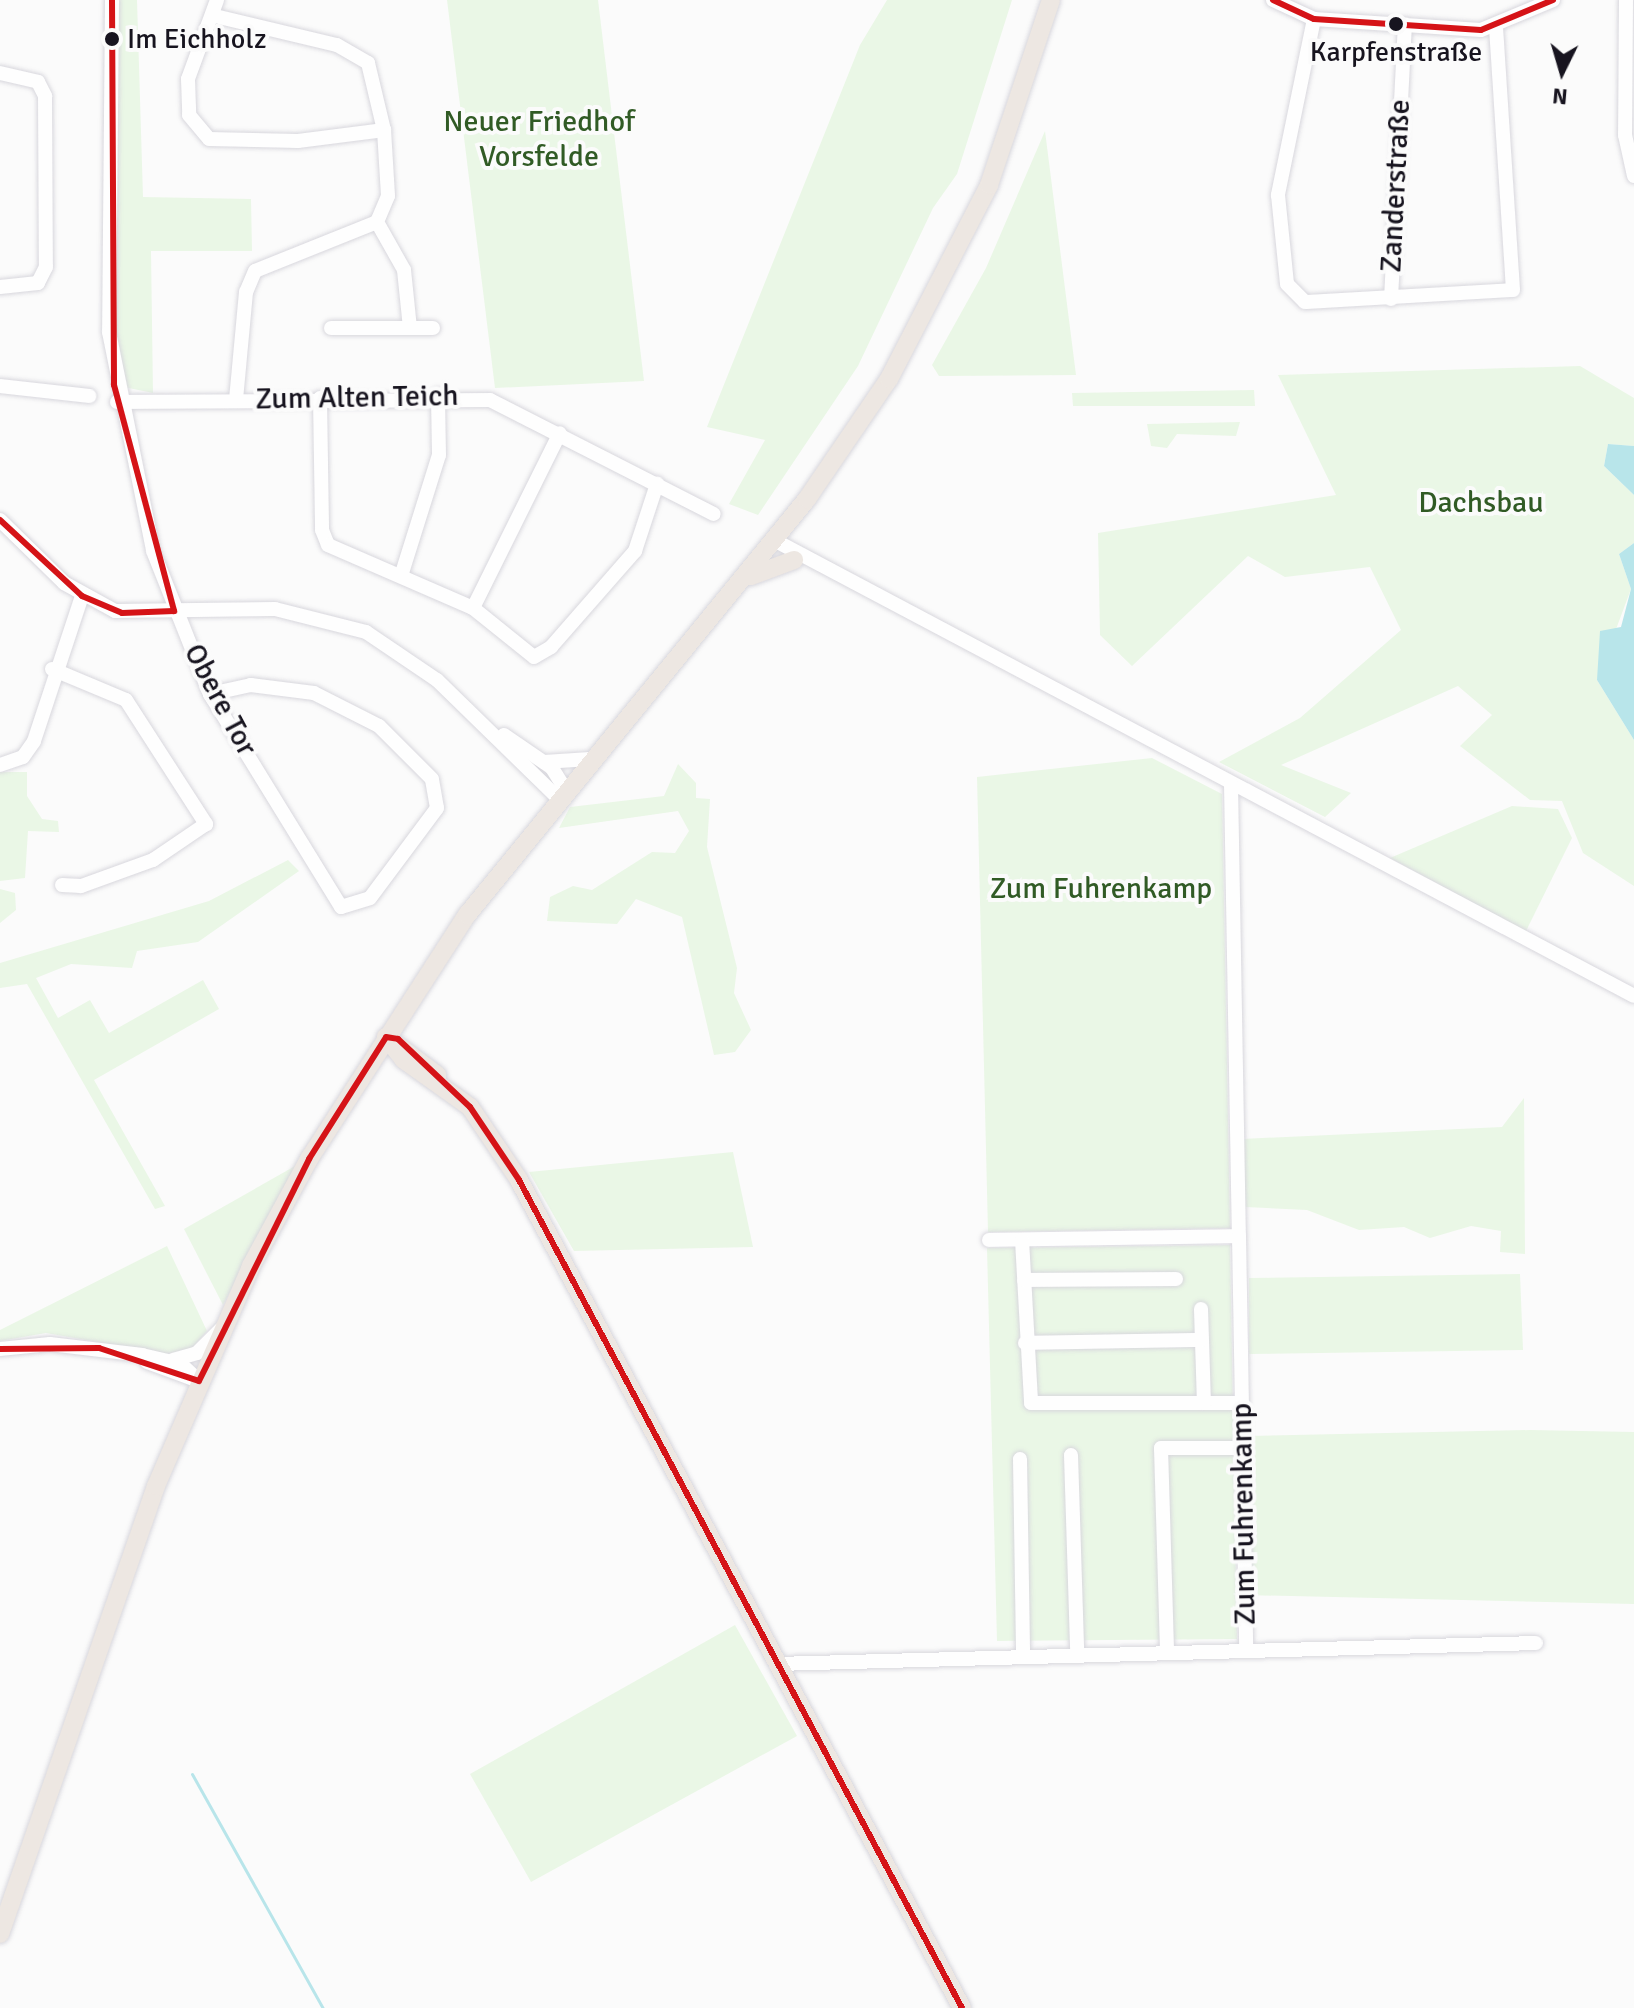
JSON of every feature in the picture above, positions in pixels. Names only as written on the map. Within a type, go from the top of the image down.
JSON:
[{"type":"main road","points":[[0,1934],[116,1591],[199,1381],[223,1327],[309,1159],[406,1006],[561,794],[774,540],[889,379],[957,256],[1017,112],[1051,0]]},
{"type":"main road","points":[[735,587],[771,564],[794,560]]},
{"type":"main road","points":[[406,1006],[413,1058]]},
{"type":"main road","points":[[386,1037],[477,1116],[519,1180],[962,2008]]},
{"type":"main road","points":[[361,1076],[413,1058]]},
{"type":"street","name":"Obere Tor","points":[[112,0],[109,332],[117,402],[174,611],[210,694],[341,907],[380,889],[437,808],[432,779],[379,726],[325,697],[284,685],[210,694]]},
{"type":"street","points":[[217,0],[215,16],[188,79],[189,115],[209,139],[282,142],[384,130]]},
{"type":"street","points":[[1273,0],[1314,19],[1496,28],[1553,0]]},
{"type":"street","points":[[1626,0],[1625,135],[1634,176]]},
{"type":"street","points":[[215,16],[337,45],[368,63],[384,130],[388,196],[377,222],[255,271],[246,292],[236,400]]},
{"type":"street","points":[[1314,19],[1278,195],[1287,284],[1305,302],[1513,290],[1496,28]]},
{"type":"street","name":"Zanderstraße","points":[[1391,299],[1405,24]]},
{"type":"street","points":[[0,73],[38,82],[45,96],[46,267],[38,283],[0,287]]},
{"type":"street","points":[[377,222],[404,270],[410,328]]},
{"type":"street","points":[[331,328],[433,328]]},
{"type":"street","points":[[0,386],[89,396]]},
{"type":"street","name":"Zum Alten Teich","points":[[117,402],[438,395],[490,400],[714,514]]},
{"type":"street","points":[[402,573],[439,455],[438,395]]},
{"type":"street","points":[[320,398],[324,539],[473,608],[524,653],[542,655],[635,551],[657,484]]},
{"type":"street","points":[[473,608],[560,433]]},
{"type":"street","points":[[0,520],[82,596],[122,613],[275,609],[348,625],[390,645],[561,794]]},
{"type":"street","points":[[774,540],[794,560],[823,569]]},
{"type":"street","points":[[774,540],[823,569],[1634,996]]},
{"type":"street","points":[[0,765],[30,750],[52,669],[82,596]]},
{"type":"street","points":[[52,669],[126,700],[206,824],[153,860],[81,886],[62,885]]},
{"type":"street","points":[[478,719],[544,762],[561,794]]},
{"type":"street","points":[[544,762],[590,759]]},
{"type":"street","name":"Zum Fuhrenkamp","points":[[1231,784],[1246,1648]]},
{"type":"street","points":[[989,1240],[1239,1236]]},
{"type":"street","points":[[1022,1240],[1025,1343],[1031,1403],[1242,1403]]},
{"type":"street","points":[[1024,1280],[1176,1279]]},
{"type":"street","points":[[1201,1309],[1204,1403]]},
{"type":"street","points":[[0,1349],[50,1344],[168,1360],[197,1353],[223,1327]]},
{"type":"street","points":[[1025,1343],[1202,1340]]},
{"type":"street","points":[[120,1352],[199,1381]]},
{"type":"street","points":[[168,1360],[199,1381]]},
{"type":"street","points":[[1167,1650],[1161,1448],[1243,1448]]},
{"type":"street","points":[[1071,1455],[1077,1651]]},
{"type":"street","points":[[1020,1459],[1023,1653]]},
{"type":"street","points":[[776,1664],[1077,1651],[1536,1643]]},
{"type":"green space","points":[[120,0],[137,0],[143,197],[251,199],[252,251],[151,251],[153,393],[114,385],[114,40]]},
{"type":"green space","name":"Neuer Friedhof Vorsfelde","points":[[447,0],[598,0],[644,381],[495,388]]},
{"type":"green space","points":[[887,0],[1012,0],[957,174],[933,208],[858,366],[758,515],[729,504],[765,440],[707,427],[860,45]]},
{"type":"green space","points":[[1045,131],[1076,375],[939,376],[932,365],[986,268]]},
{"type":"green space","name":"Dachsbau","points":[[1580,366],[1634,398],[1634,446],[1608,444],[1604,466],[1634,495],[1634,543],[1619,554],[1631,589],[1597,680],[1634,740],[1634,886],[1583,853],[1562,801],[1530,800],[1460,746],[1492,715],[1458,686],[1281,765],[1351,793],[1325,817],[1219,762],[1300,718],[1401,630],[1370,567],[1285,577],[1248,556],[1132,666],[1100,635],[1098,533],[1336,495],[1278,375]]},
{"type":"green space","points":[[1254,390],[1255,406],[1073,406],[1072,393]]},
{"type":"green space","points":[[1240,422],[1236,436],[1177,434],[1167,448],[1151,446],[1147,424]]},
{"type":"green space","name":"Zum Fuhrenkamp","points":[[1152,758],[1222,794],[1230,1228],[988,1232],[977,777]]},
{"type":"green space","points":[[678,764],[696,783],[696,798],[710,799],[707,847],[737,968],[734,993],[751,1030],[735,1052],[714,1055],[682,917],[636,899],[617,924],[547,921],[550,897],[573,886],[592,890],[652,852],[675,853],[689,831],[678,811],[559,828],[570,807],[664,796]]},
{"type":"green space","points":[[0,772],[27,772],[27,796],[42,819],[58,821],[59,832],[28,831],[25,878],[0,881]]},
{"type":"green space","points":[[1512,806],[1558,809],[1572,838],[1526,931],[1390,858]]},
{"type":"green space","points":[[288,860],[299,871],[198,942],[137,951],[132,968],[71,964],[36,978],[58,1018],[90,1000],[109,1033],[203,980],[219,1009],[94,1080],[165,1206],[155,1209],[27,984],[0,988],[0,963],[209,901]]},
{"type":"green space","points":[[0,889],[15,893],[16,910],[0,923]]},
{"type":"green space","points":[[1524,1098],[1525,1254],[1500,1252],[1501,1231],[1471,1226],[1430,1238],[1404,1227],[1359,1230],[1307,1210],[1245,1207],[1242,1139],[1502,1127]]},
{"type":"green space","points":[[733,1152],[753,1247],[574,1251],[529,1172]]},
{"type":"green space","points":[[295,1166],[223,1305],[184,1229]]},
{"type":"green space","points":[[1230,1245],[1237,1639],[997,1641],[987,1248]]},
{"type":"green space","points":[[167,1246],[207,1331],[192,1348],[166,1354],[46,1333],[0,1341],[0,1330]]},
{"type":"green space","points":[[1520,1274],[1523,1350],[1249,1354],[1249,1278]]},
{"type":"green space","points":[[1530,1430],[1634,1432],[1634,1604],[1244,1595],[1249,1436]]},
{"type":"green space","points":[[735,1625],[797,1736],[531,1882],[470,1774]]},
{"type":"water","points":[[1608,444],[1634,446],[1634,495],[1604,466]]},
{"type":"water","points":[[1634,543],[1634,740],[1597,680],[1600,631],[1621,627],[1631,589],[1619,554]]},
{"type":"waterway","points":[[192,1774],[323,2008]]},
{"type":"transit line","points":[[112,0],[114,385],[174,611]]},
{"type":"transit line","points":[[1273,0],[1314,19],[1481,30],[1553,0]]},
{"type":"transit line","points":[[0,520],[82,596],[122,613],[174,611]]},
{"type":"transit line","points":[[0,1349],[99,1348],[199,1381],[309,1159],[386,1037],[398,1039],[470,1107],[519,1180],[962,2008]]},
{"type":"place","name":"Karpfenstraße","points":[[1396,24]]},
{"type":"place","name":"Im Eichholz","points":[[112,39]]}]
